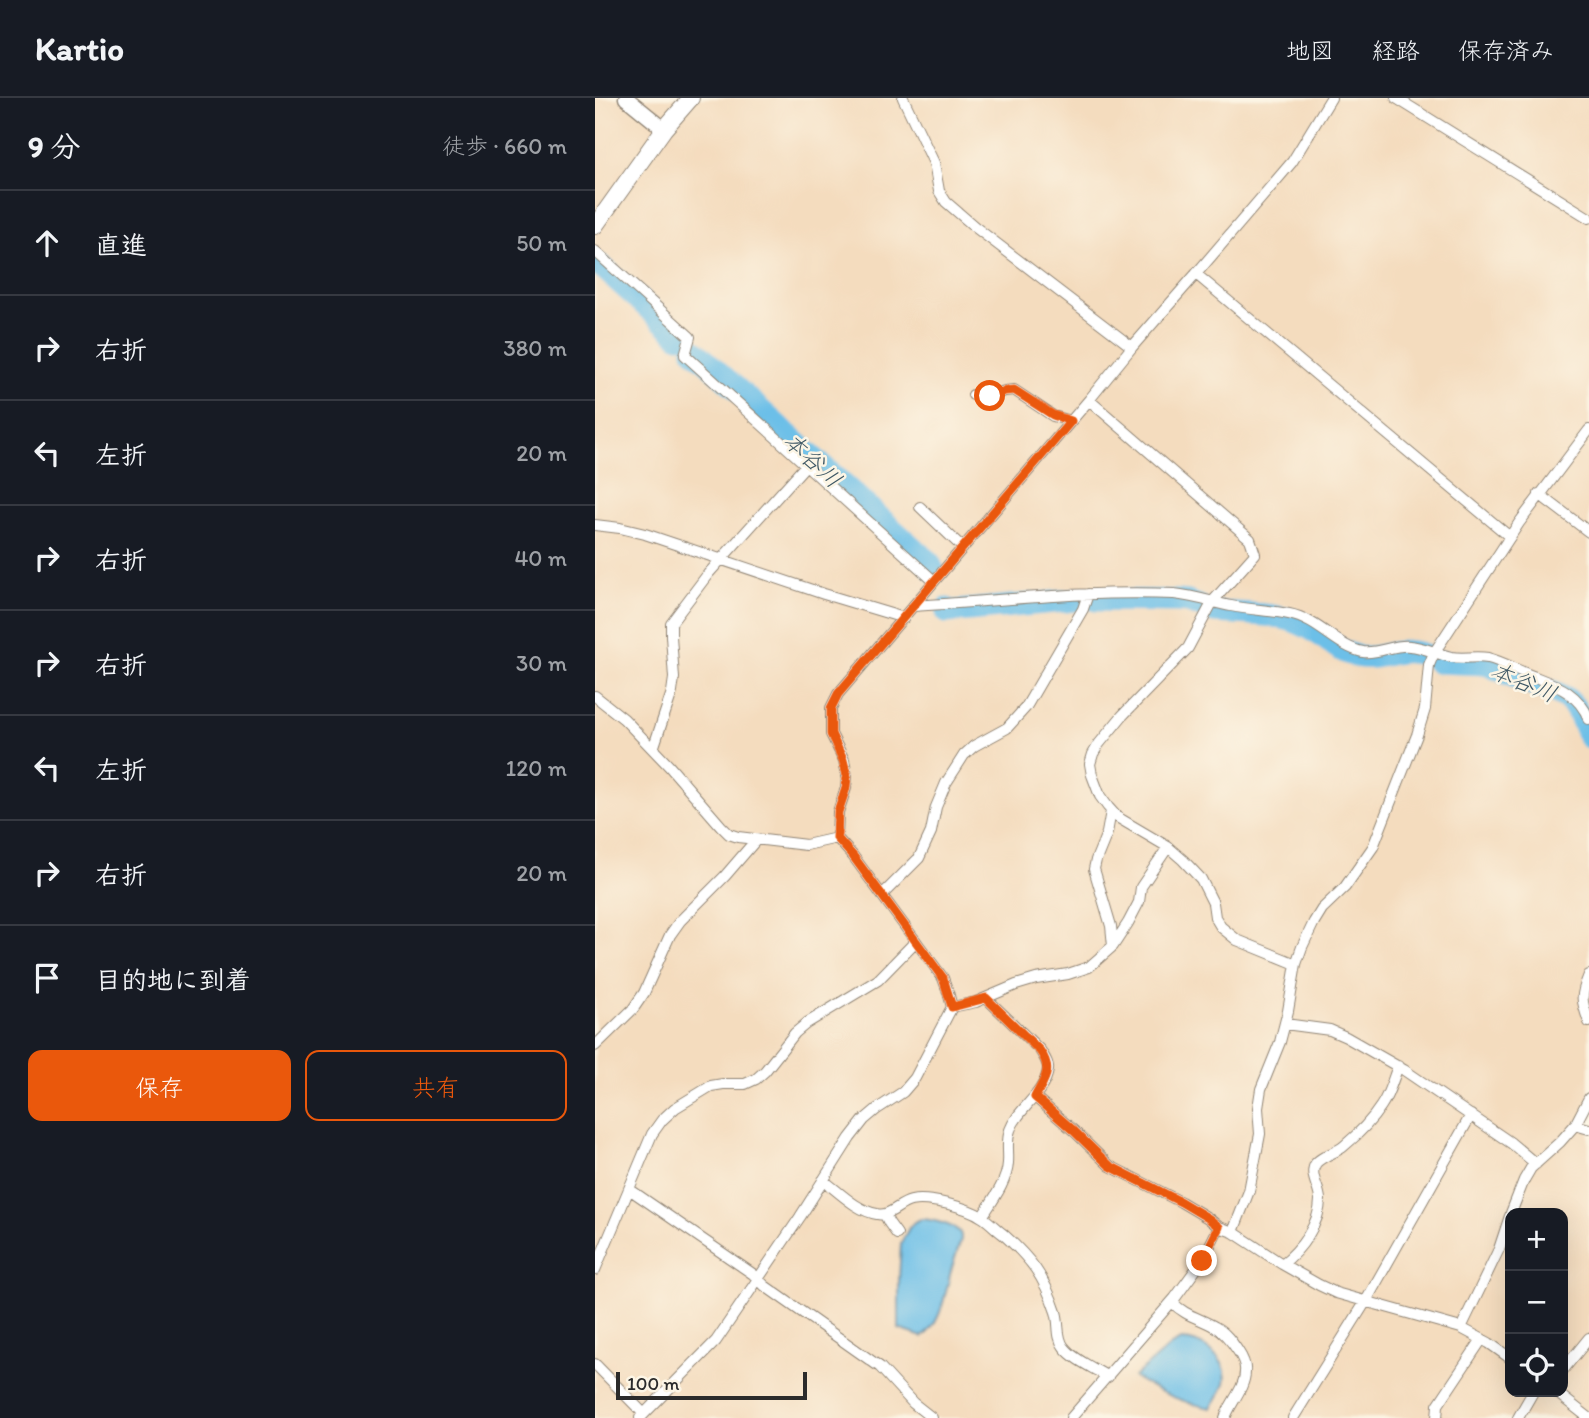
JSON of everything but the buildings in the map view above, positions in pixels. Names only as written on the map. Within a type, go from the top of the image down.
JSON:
[{"type":"main road","points":[[626,98],[664,129]]},
{"type":"main road","points":[[595,226],[664,129],[691,98]]},
{"type":"street","points":[[903,98],[934,163],[939,191],[946,202],[1132,347]]},
{"type":"street","points":[[595,1364],[642,1416],[716,1341],[864,1120],[903,1091],[915,1078],[952,1007],[943,978],[837,838],[838,812],[847,776],[831,734],[831,708],[838,694],[1292,162],[1331,98]]},
{"type":"street","points":[[1396,98],[1589,218]]},
{"type":"street","points":[[595,251],[690,337],[685,355],[934,581]]},
{"type":"street","points":[[1196,274],[1510,537]]},
{"type":"street","points":[[973,395],[981,398],[1014,390],[1053,415],[1071,421]]},
{"type":"street","points":[[1089,400],[1250,539],[1255,554],[1213,601],[1188,648],[1122,716],[1093,754],[1090,764],[1092,775],[1100,796],[1117,817],[1168,847],[1201,879],[1221,927],[1237,940],[1296,964]]},
{"type":"street","points":[[1233,1231],[1249,1191],[1260,1134],[1258,1108],[1261,1089],[1280,1042],[1296,964],[1307,934],[1322,909],[1345,887],[1373,847],[1417,735],[1425,709],[1429,665],[1434,653],[1539,494],[1589,430]]},
{"type":"street","points":[[653,748],[673,692],[671,623],[701,583],[806,465]]},
{"type":"street","points":[[1539,494],[1589,532]]},
{"type":"street","points":[[920,507],[963,548]]},
{"type":"street","points":[[595,524],[645,534],[904,618]]},
{"type":"street","points":[[882,895],[919,858],[931,832],[936,807],[946,783],[964,755],[974,746],[1007,728],[1026,707],[1083,609],[1088,594]]},
{"type":"street","points":[[914,606],[1088,594],[1175,594],[1307,619],[1354,650],[1367,652],[1411,646],[1454,657],[1477,656],[1492,659],[1562,688],[1578,701],[1589,719]]},
{"type":"street","points":[[595,696],[624,719],[653,748],[729,834],[756,840],[806,845],[837,838]]},
{"type":"street","points":[[1111,811],[1107,833],[1094,869],[1111,926],[1113,946]]},
{"type":"street","points":[[595,1046],[633,1009],[644,993],[670,935],[680,921],[756,840]]},
{"type":"street","points":[[952,1007],[986,998],[1035,979],[1089,967],[1113,946],[1136,912],[1141,887],[1168,847]]},
{"type":"street","points":[[595,1270],[652,1134],[662,1120],[675,1108],[711,1086],[745,1084],[756,1079],[795,1033],[878,980],[916,941]]},
{"type":"street","points":[[1589,975],[1582,992],[1582,1003],[1589,1022]]},
{"type":"street","points":[[982,1217],[1009,1164],[1007,1147],[1010,1130],[1020,1113],[1035,1097],[1048,1070],[1040,1051],[986,998]]},
{"type":"street","points":[[1285,1024],[1330,1030],[1398,1066],[1511,1143],[1536,1164]]},
{"type":"street","points":[[1282,1264],[1300,1247],[1317,1216],[1320,1201],[1313,1171],[1316,1164],[1324,1157],[1337,1152],[1352,1139],[1382,1106],[1398,1066]]},
{"type":"street","points":[[1035,1097],[1110,1166],[1181,1202],[1219,1227],[1233,1231],[1319,1285],[1336,1293],[1461,1328],[1505,1355]]},
{"type":"street","points":[[1513,1208],[1524,1180],[1575,1125],[1589,1098]]},
{"type":"street","points":[[1293,1418],[1366,1301],[1471,1115]]},
{"type":"street","points":[[1575,1125],[1589,1129]]},
{"type":"street","points":[[824,1180],[875,1214],[885,1215],[908,1202],[919,1200],[939,1203],[982,1217],[1024,1253],[1041,1277],[1058,1316],[1059,1338],[1064,1347],[1108,1377]]},
{"type":"street","points":[[629,1189],[880,1367],[913,1403],[932,1418]]},
{"type":"street","points":[[885,1215],[897,1234]]},
{"type":"street","points":[[1071,1418],[1172,1302],[1202,1261],[1219,1227]]},
{"type":"street","points":[[1461,1328],[1505,1232]]},
{"type":"street","points":[[1172,1302],[1188,1316],[1223,1332],[1243,1359],[1243,1382],[1225,1418]]},
{"type":"street","points":[[1568,1364],[1589,1338]]},
{"type":"street","points":[[1437,1418],[1438,1405],[1482,1339]]},
{"type":"street","points":[[1518,1418],[1530,1397]]},
{"type":"street","points":[[1562,1397],[1583,1416]]},
{"type":"water","points":[[921,1219],[953,1227],[958,1230],[961,1238],[938,1316],[922,1337],[899,1329],[901,1243],[914,1222]]},
{"type":"water","points":[[1181,1340],[1205,1347],[1213,1352],[1223,1366],[1225,1383],[1211,1408],[1171,1396],[1134,1377],[1171,1345]]},
{"type":"waterway","name":"本谷川","points":[[601,266],[679,336]]},
{"type":"waterway","name":"本谷川","points":[[694,350],[929,562],[933,570]]},
{"type":"waterway","name":"本谷川","points":[[947,609],[947,612],[1076,600]]},
{"type":"waterway","name":"本谷川","points":[[1096,600],[1178,601],[1199,606]]},
{"type":"waterway","name":"本谷川","points":[[1214,612],[1261,614],[1295,621],[1312,629],[1343,651],[1356,656],[1374,657],[1406,652],[1425,655]]},
{"type":"waterway","name":"本谷川","points":[[1437,662],[1486,664],[1557,693],[1573,705],[1589,737]]},
{"type":"route","points":[[990,396],[1014,390],[1053,415],[1071,421],[838,694],[831,708],[831,734],[847,776],[838,812],[837,838],[943,978],[952,1007],[986,998],[1040,1051],[1048,1070],[1035,1097],[1110,1166],[1181,1202],[1219,1227],[1202,1261]]}]
